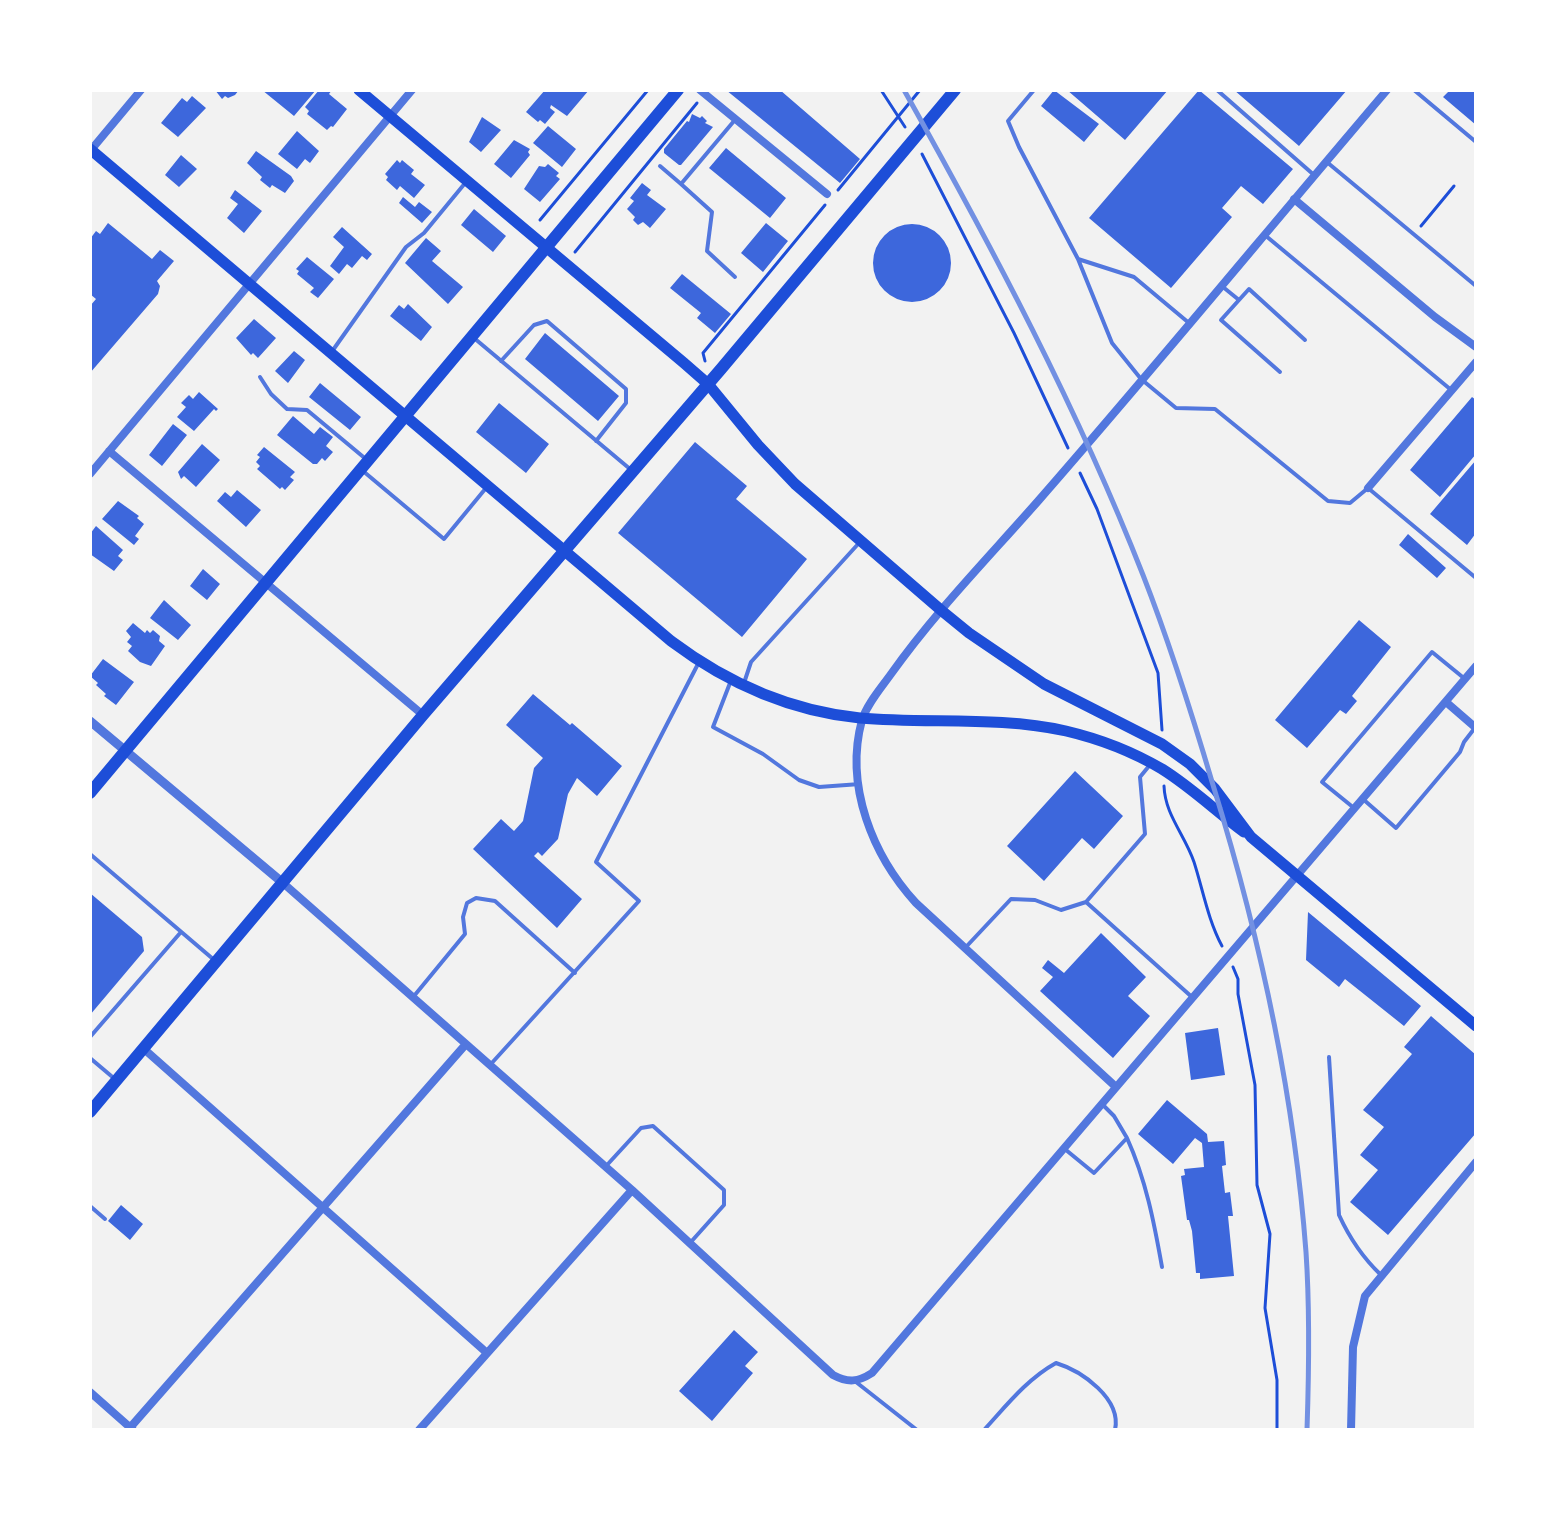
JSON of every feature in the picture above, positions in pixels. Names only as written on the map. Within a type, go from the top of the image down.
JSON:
[{"type":"main road","points":[[359,90],[708,384],[795,484],[942,611],[1044,684],[1162,744],[1190,764],[1215,789],[1251,837]]},
{"type":"main road","points":[[90,793],[678,90]]},
{"type":"main road","points":[[90,1112],[955,90]]},
{"type":"main road","points":[[91,149],[699,662],[743,687],[811,709],[863,718],[1011,722],[1039,726],[1096,740],[1164,770],[1251,837],[1476,1026]]},
{"type":"street","points":[[91,149],[141,90]]},
{"type":"street","points":[[90,474],[412,90]]},
{"type":"street","points":[[1116,1087],[916,903],[892,875],[867,825],[858,754],[863,718],[906,653],[1387,90]]},
{"type":"street","points":[[703,92],[829,198]]},
{"type":"street","points":[[1294,199],[1435,317],[1476,347]]},
{"type":"street","points":[[1368,488],[1476,362]]},
{"type":"street","points":[[109,451],[423,715]]},
{"type":"street","points":[[90,721],[413,997],[632,1190],[833,1375],[854,1381],[872,1373],[1476,666]]},
{"type":"street","points":[[1446,702],[1476,728]]},
{"type":"street","points":[[90,1392],[130,1429],[466,1044]]},
{"type":"street","points":[[144,1049],[487,1353]]},
{"type":"street","points":[[1351,1430],[1353,1347],[1365,1296],[1476,1162]]},
{"type":"street","points":[[419,1430],[632,1190]]},
{"type":"lane","points":[[1034,90],[1008,121],[1078,259],[1112,343],[1141,379],[1176,408],[1215,409],[1328,501],[1350,503],[1368,488],[1476,578]]},
{"type":"lane","points":[[1217,90],[1314,175]]},
{"type":"lane","points":[[1414,90],[1476,142]]},
{"type":"lane","points":[[681,184],[736,119]]},
{"type":"lane","points":[[1326,161],[1476,286]]},
{"type":"lane","points":[[660,166],[712,212],[707,251],[735,277]]},
{"type":"lane","points":[[331,352],[406,247],[424,233],[468,181]]},
{"type":"lane","points":[[1265,234],[1451,391]]},
{"type":"lane","points":[[1078,259],[1134,277],[1189,323]]},
{"type":"lane","points":[[1222,285],[1239,300]]},
{"type":"lane","points":[[1280,372],[1221,320],[1249,289],[1305,340]]},
{"type":"lane","points":[[501,361],[534,325],[547,321],[626,389],[626,403],[596,441]]},
{"type":"lane","points":[[472,337],[633,471]]},
{"type":"lane","points":[[260,377],[271,394],[287,409],[307,410],[444,539],[489,485]]},
{"type":"lane","points":[[743,687],[751,662],[861,541]]},
{"type":"lane","points":[[1355,810],[1322,782],[1432,652],[1465,679]]},
{"type":"lane","points":[[490,1065],[639,901],[596,862],[699,662]]},
{"type":"lane","points":[[731,680],[713,727],[763,754],[799,780],[819,787],[860,784]]},
{"type":"lane","points":[[1364,800],[1396,828],[1460,752],[1476,728]]},
{"type":"lane","points":[[965,948],[1011,899],[1035,900],[1061,910],[1086,902],[1145,834],[1140,777],[1151,764]]},
{"type":"lane","points":[[91,856],[216,963]]},
{"type":"lane","points":[[413,997],[465,934],[463,917],[467,903],[476,898],[495,901],[575,973]]},
{"type":"lane","points":[[1086,902],[1193,998]]},
{"type":"lane","points":[[90,1037],[181,932]]},
{"type":"lane","points":[[1329,1057],[1339,1215],[1363,1258],[1381,1275]]},
{"type":"lane","points":[[90,1058],[117,1081]]},
{"type":"lane","points":[[1101,1104],[1114,1116],[1139,1165],[1152,1209],[1162,1267]]},
{"type":"lane","points":[[605,1167],[641,1128],[653,1126],[712,1179],[724,1190],[724,1205],[689,1243]]},
{"type":"lane","points":[[1064,1148],[1094,1173],[1127,1138]]},
{"type":"lane","points":[[90,1206],[105,1219]]},
{"type":"lane","points":[[984,1430],[1025,1387],[1056,1363],[1072,1368],[1102,1394],[1115,1412],[1115,1430]]},
{"type":"lane","points":[[854,1381],[917,1430]]},
{"type":"path","points":[[540,220],[648,90]]},
{"type":"path","points":[[705,361],[703,353],[920,90]]},
{"type":"path","points":[[575,252],[703,92]]},
{"type":"path","points":[[1414,235],[1454,186]]},
{"type":"building","points":[[215,90],[239,90],[235,95],[222,99]]},
{"type":"building","points":[[262,90],[316,90],[294,116]]},
{"type":"building","points":[[319,90],[332,90],[329,94],[347,109],[327,130],[307,114],[309,111],[305,107]]},
{"type":"building","points":[[545,90],[589,90],[567,116],[551,105],[555,112],[545,124],[526,112]]},
{"type":"building","points":[[726,90],[780,90],[860,159],[840,183]]},
{"type":"building","points":[[1054,90],[1099,124],[1084,142],[1041,106]]},
{"type":"building","points":[[1067,90],[1168,90],[1125,140]]},
{"type":"building","points":[[1199,90],[1293,169],[1263,204],[1241,186],[1222,208],[1232,217],[1171,288],[1089,218]]},
{"type":"building","points":[[1234,90],[1347,90],[1299,146]]},
{"type":"building","points":[[1450,90],[1476,90],[1476,125],[1443,97]]},
{"type":"building","points":[[192,96],[206,108],[178,137],[161,123],[182,98],[187,102]]},
{"type":"building","points":[[692,114],[702,116],[707,121],[705,123],[713,127],[679,165],[664,153],[664,149],[689,122]]},
{"type":"building","points":[[482,117],[501,130],[481,152],[469,142]]},
{"type":"building","points":[[548,126],[576,149],[562,167],[533,143]]},
{"type":"building","points":[[297,131],[319,151],[310,163],[305,159],[297,169],[278,154]]},
{"type":"building","points":[[514,140],[530,149],[530,155],[511,178],[494,164]]},
{"type":"building","points":[[726,148],[786,198],[770,218],[709,168]]},
{"type":"building","points":[[256,151],[291,176],[294,181],[285,193],[272,185],[270,188],[247,163]]},
{"type":"building","points":[[181,155],[197,169],[179,187],[165,175]]},
{"type":"building","points":[[397,160],[400,163],[402,160],[414,170],[411,174],[425,185],[414,198],[400,186],[397,190],[386,180],[388,177],[385,174]]},
{"type":"building","points":[[548,164],[559,173],[556,176],[560,179],[540,202],[524,189],[539,166]]},
{"type":"building","points":[[642,183],[651,190],[647,195],[666,209],[650,228],[643,222],[638,225],[627,209],[634,201],[630,198]]},
{"type":"building","points":[[235,190],[262,211],[244,233],[227,218],[238,204],[230,198]]},
{"type":"building","points":[[403,197],[415,207],[419,202],[432,212],[422,223],[399,203]]},
{"type":"building","points":[[474,209],[506,236],[493,252],[461,225]]},
{"type":"building","points":[[108,223],[152,259],[160,250],[174,261],[157,281],[160,286],[158,294],[90,373],[90,306],[96,299],[90,294],[90,239],[96,231],[100,234]]},
{"type":"building","points":[[766,223],[788,241],[763,272],[741,253]]},
{"type":"building","points":[[912,224],[927,227],[940,235],[948,248],[951,263],[948,278],[940,291],[927,299],[912,302],[897,299],[884,291],[876,278],[873,263],[876,248],[884,235],[897,227]]},
{"type":"building","points":[[342,227],[372,254],[367,260],[362,256],[352,268],[347,264],[339,274],[330,266],[344,247],[333,237]]},
{"type":"building","points":[[426,238],[441,251],[432,261],[463,287],[448,304],[405,263]]},
{"type":"building","points":[[307,257],[334,279],[318,298],[310,292],[314,288],[297,274],[299,271],[296,269]]},
{"type":"building","points":[[682,274],[731,314],[715,333],[697,318],[701,313],[670,288]]},
{"type":"building","points":[[408,304],[432,327],[421,341],[390,316],[399,305],[404,309]]},
{"type":"building","points":[[254,319],[276,338],[258,358],[253,353],[251,355],[236,338]]},
{"type":"building","points":[[545,333],[619,396],[598,421],[525,359]]},
{"type":"building","points":[[294,351],[305,360],[288,383],[275,371]]},
{"type":"building","points":[[320,383],[361,417],[350,430],[309,397]]},
{"type":"building","points":[[199,392],[218,409],[214,409],[194,431],[177,417],[186,407],[181,403],[189,395],[193,399]]},
{"type":"building","points":[[1472,397],[1476,400],[1476,454],[1440,497],[1410,470]]},
{"type":"building","points":[[499,403],[549,444],[526,473],[476,432]]},
{"type":"building","points":[[293,416],[314,434],[320,427],[333,437],[326,446],[333,452],[325,461],[322,458],[313,464],[277,435]]},
{"type":"building","points":[[173,424],[187,435],[162,466],[149,455]]},
{"type":"building","points":[[695,442],[747,486],[736,499],[807,559],[742,637],[618,533]]},
{"type":"building","points":[[202,444],[220,460],[196,487],[184,476],[181,479],[178,472]]},
{"type":"building","points":[[264,447],[295,472],[290,477],[294,480],[285,490],[257,469],[260,466],[256,462],[260,457],[257,455]]},
{"type":"building","points":[[1476,460],[1476,533],[1467,545],[1430,514]]},
{"type":"building","points":[[237,490],[261,510],[246,527],[217,501],[225,492],[231,497]]},
{"type":"building","points":[[118,501],[139,516],[137,518],[144,524],[135,536],[139,539],[134,545],[102,519]]},
{"type":"building","points":[[96,526],[123,550],[118,556],[123,560],[114,571],[90,554],[90,534]]},
{"type":"building","points":[[1408,534],[1446,568],[1437,578],[1399,545]]},
{"type":"building","points":[[203,569],[220,584],[207,600],[190,586]]},
{"type":"building","points":[[164,600],[191,625],[178,640],[150,618]]},
{"type":"building","points":[[1359,620],[1391,647],[1352,696],[1357,701],[1346,714],[1340,710],[1307,748],[1275,720]]},
{"type":"building","points":[[133,623],[145,633],[153,630],[165,646],[151,666],[140,662],[128,651],[132,646],[127,642],[131,637],[126,631]]},
{"type":"building","points":[[103,659],[134,682],[116,705],[104,696],[106,694],[90,676]]},
{"type":"building","points":[[533,694],[622,766],[597,796],[577,778],[568,794],[558,839],[542,856],[538,852],[534,856],[582,899],[557,928],[473,849],[501,819],[514,831],[523,821],[534,768],[543,758],[506,725]]},
{"type":"building","points":[[1075,771],[1123,816],[1094,849],[1082,838],[1044,881],[1007,846]]},
{"type":"building","points":[[90,893],[142,937],[144,951],[90,1015]]},
{"type":"building","points":[[1308,912],[1421,1006],[1404,1026],[1345,979],[1339,987],[1306,960]]},
{"type":"building","points":[[1101,933],[1146,977],[1128,996],[1150,1016],[1113,1058],[1040,991],[1053,977],[1042,968],[1048,960],[1064,973]]},
{"type":"building","points":[[1431,1016],[1476,1055],[1476,1133],[1388,1235],[1350,1202],[1378,1170],[1360,1155],[1384,1127],[1363,1110],[1412,1054],[1404,1047]]},
{"type":"building","points":[[1218,1028],[1225,1075],[1191,1080],[1185,1033]]},
{"type":"building","points":[[1167,1100],[1207,1134],[1208,1142],[1224,1141],[1226,1165],[1222,1166],[1225,1193],[1230,1192],[1233,1216],[1228,1216],[1234,1276],[1200,1279],[1200,1273],[1196,1273],[1192,1231],[1187,1220],[1181,1176],[1185,1175],[1184,1169],[1204,1167],[1202,1143],[1195,1138],[1173,1164],[1138,1134]]},
{"type":"building","points":[[121,1205],[143,1224],[130,1240],[108,1221]]},
{"type":"building","points":[[734,1330],[758,1352],[745,1366],[753,1373],[712,1421],[679,1391]]},
{"type":"railway","points":[[904,90],[1001,268],[1090,450],[1153,601],[1205,758],[1260,958],[1293,1133],[1307,1274],[1307,1430]]}]
